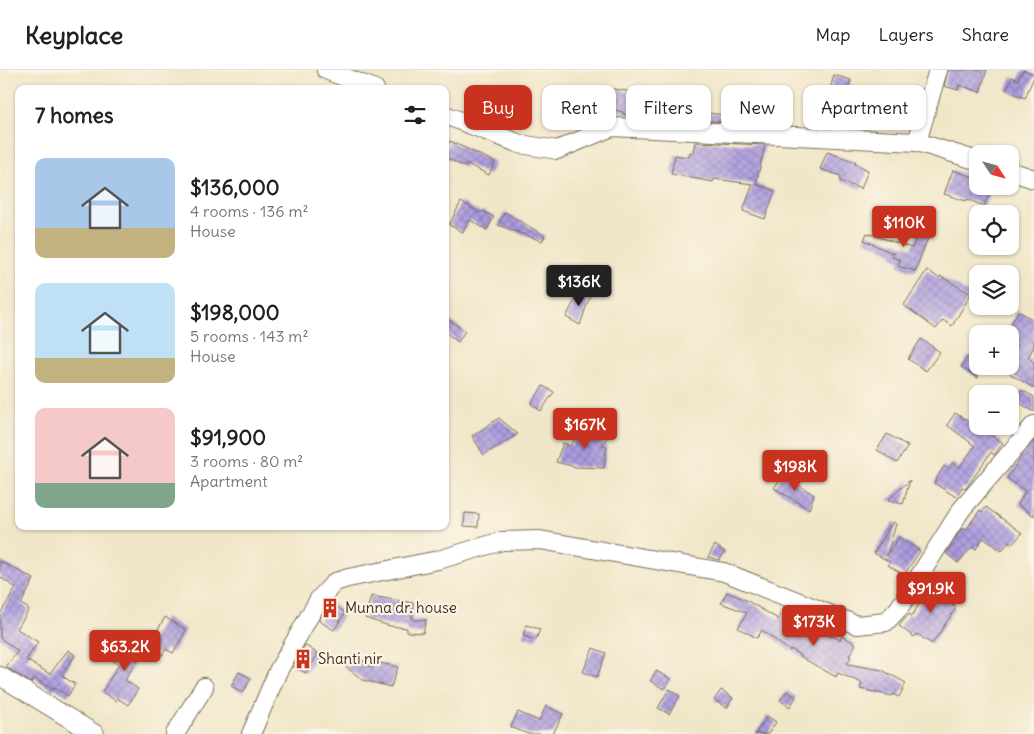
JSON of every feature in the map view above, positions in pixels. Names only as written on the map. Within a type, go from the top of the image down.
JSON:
[{"type":"street","points":[[326,70],[365,85]]},
{"type":"street","points":[[917,142],[938,70]]},
{"type":"street","points":[[449,117],[520,144],[557,150],[612,127],[917,142],[969,158]]},
{"type":"street","points":[[1019,174],[1034,179]]},
{"type":"street","points":[[251,734],[278,671],[299,633],[319,598],[335,582],[438,560],[502,541],[540,540],[724,572],[857,625],[886,622],[899,608],[961,510],[1034,425]]},
{"type":"street","points":[[0,676],[95,734]]},
{"type":"street","points":[[176,734],[204,687]]},
{"type":"building","points":[[948,70],[987,70],[980,92],[959,85],[958,90],[944,86]]},
{"type":"building","points":[[1023,70],[1034,74],[1025,98],[1006,90],[1012,77],[1018,80]]},
{"type":"building","points":[[834,75],[851,80],[849,85],[831,85]]},
{"type":"building","points":[[616,90],[626,91],[626,115],[616,110]]},
{"type":"building","points":[[711,113],[721,115],[721,122],[711,121]]},
{"type":"building","points":[[450,141],[495,162],[489,175],[467,164],[465,167],[449,159]]},
{"type":"building","points":[[695,142],[765,145],[756,184],[775,191],[765,219],[743,211],[753,184],[714,179],[713,182],[671,174],[675,155],[689,157],[690,152],[693,153]]},
{"type":"building","points":[[827,152],[856,162],[855,164],[868,170],[861,189],[840,181],[841,176],[820,169]]},
{"type":"building","points":[[953,170],[969,176],[969,195],[989,195],[984,205],[982,205],[967,199],[966,201],[944,194]]},
{"type":"building","points":[[461,202],[481,213],[483,211],[494,217],[487,230],[470,220],[463,232],[449,225]]},
{"type":"building","points":[[505,212],[545,236],[542,241],[498,225]]},
{"type":"building","points":[[922,224],[932,228],[915,271],[898,266],[900,260],[892,257],[894,254],[864,240],[867,233],[912,248]]},
{"type":"building","points":[[927,270],[969,293],[969,297],[952,326],[943,320],[936,329],[904,305]]},
{"type":"building","points":[[581,288],[592,294],[580,325],[566,317]]},
{"type":"building","points":[[1019,312],[1034,320],[1034,347],[1028,357],[1034,363],[1034,388],[1012,375],[1019,375],[1019,325],[1010,325],[1016,315],[1019,315]]},
{"type":"building","points":[[449,320],[465,331],[458,342],[449,335]]},
{"type":"building","points":[[921,339],[940,352],[926,371],[908,359]]},
{"type":"building","points":[[968,356],[969,357],[969,372],[961,367]]},
{"type":"building","points":[[543,386],[554,392],[541,411],[531,404]]},
{"type":"building","points":[[1022,390],[1034,397],[1034,412],[1019,403],[1019,394]]},
{"type":"building","points":[[955,413],[969,422],[969,435],[990,435],[1003,443],[994,455],[991,452],[967,487],[965,489],[962,487],[956,497],[934,483],[944,466],[948,469],[952,463],[959,468],[975,446],[947,425]]},
{"type":"building","points":[[499,418],[518,434],[484,455],[472,436]]},
{"type":"building","points":[[583,423],[608,436],[602,445],[607,446],[604,468],[576,467],[556,462],[563,443],[571,446]]},
{"type":"building","points":[[887,434],[908,446],[897,463],[877,450]]},
{"type":"building","points":[[1034,441],[1034,516],[1018,505],[1025,491],[1007,478],[1018,460]]},
{"type":"building","points":[[783,475],[814,495],[809,509],[774,488]]},
{"type":"building","points":[[910,480],[903,504],[888,500]]},
{"type":"building","points":[[986,507],[1022,533],[1013,544],[1009,541],[1002,551],[983,538],[976,549],[972,547],[958,563],[946,553],[962,528],[966,530],[980,510],[982,512]]},
{"type":"building","points":[[465,513],[479,514],[478,527],[464,526]]},
{"type":"building","points":[[893,522],[896,524],[887,555],[899,537],[920,551],[904,575],[888,565],[890,562],[874,553]]},
{"type":"building","points":[[715,545],[725,552],[719,560],[708,557]]},
{"type":"building","points":[[0,561],[34,579],[21,604],[29,609],[17,629],[38,642],[26,660],[50,674],[68,650],[75,655],[62,676],[75,684],[68,696],[55,688],[53,690],[34,678],[31,683],[6,667],[18,651],[0,638],[0,614],[16,588],[0,577]]},
{"type":"building","points":[[931,585],[940,591],[944,586],[959,596],[953,606],[956,608],[932,644],[917,634],[914,637],[899,626],[909,614],[912,616]]},
{"type":"building","points":[[727,592],[746,600],[778,619],[781,614],[803,622],[832,637],[840,640],[842,636],[856,644],[847,664],[882,670],[906,683],[899,697],[893,694],[892,696],[860,689],[862,683],[838,673],[836,677],[791,649],[790,651],[762,630],[757,638],[738,628],[747,613],[721,603]]},
{"type":"building","points":[[371,596],[413,603],[412,620],[426,620],[423,633],[407,632],[407,628],[390,626],[365,618]]},
{"type":"building","name":"Munna dr. house","points":[[331,602],[345,613],[334,630],[319,621]]},
{"type":"building","points":[[165,617],[186,630],[173,653],[166,649],[162,655],[148,647]]},
{"type":"building","points":[[526,625],[540,629],[536,640],[523,636]]},
{"type":"building","points":[[136,634],[149,641],[125,680],[138,689],[128,705],[117,698],[116,701],[102,692],[119,664],[113,661],[119,652],[125,655]]},
{"type":"building","name":"Shanti nir","points":[[305,645],[318,654],[306,673],[293,666]]},
{"type":"building","points":[[593,648],[606,653],[597,677],[583,672]]},
{"type":"building","points":[[353,655],[373,668],[375,662],[398,667],[391,687],[363,680],[346,667]]},
{"type":"building","points":[[656,671],[671,679],[664,689],[650,681]]},
{"type":"building","points":[[239,672],[251,678],[243,693],[231,686]]},
{"type":"building","points":[[669,689],[680,696],[669,714],[658,708]]},
{"type":"building","points":[[721,690],[733,698],[727,708],[714,700]]},
{"type":"building","points":[[787,691],[796,697],[790,707],[780,700]]},
{"type":"building","points":[[546,706],[563,714],[553,734],[528,734],[511,727],[518,712],[539,721]]},
{"type":"building","points":[[767,716],[776,722],[768,734],[755,734]]},
{"type":"place","name":"Munna dr. house","points":[[330,608]]},
{"type":"place","name":"Shanti nir","points":[[303,659]]}]
